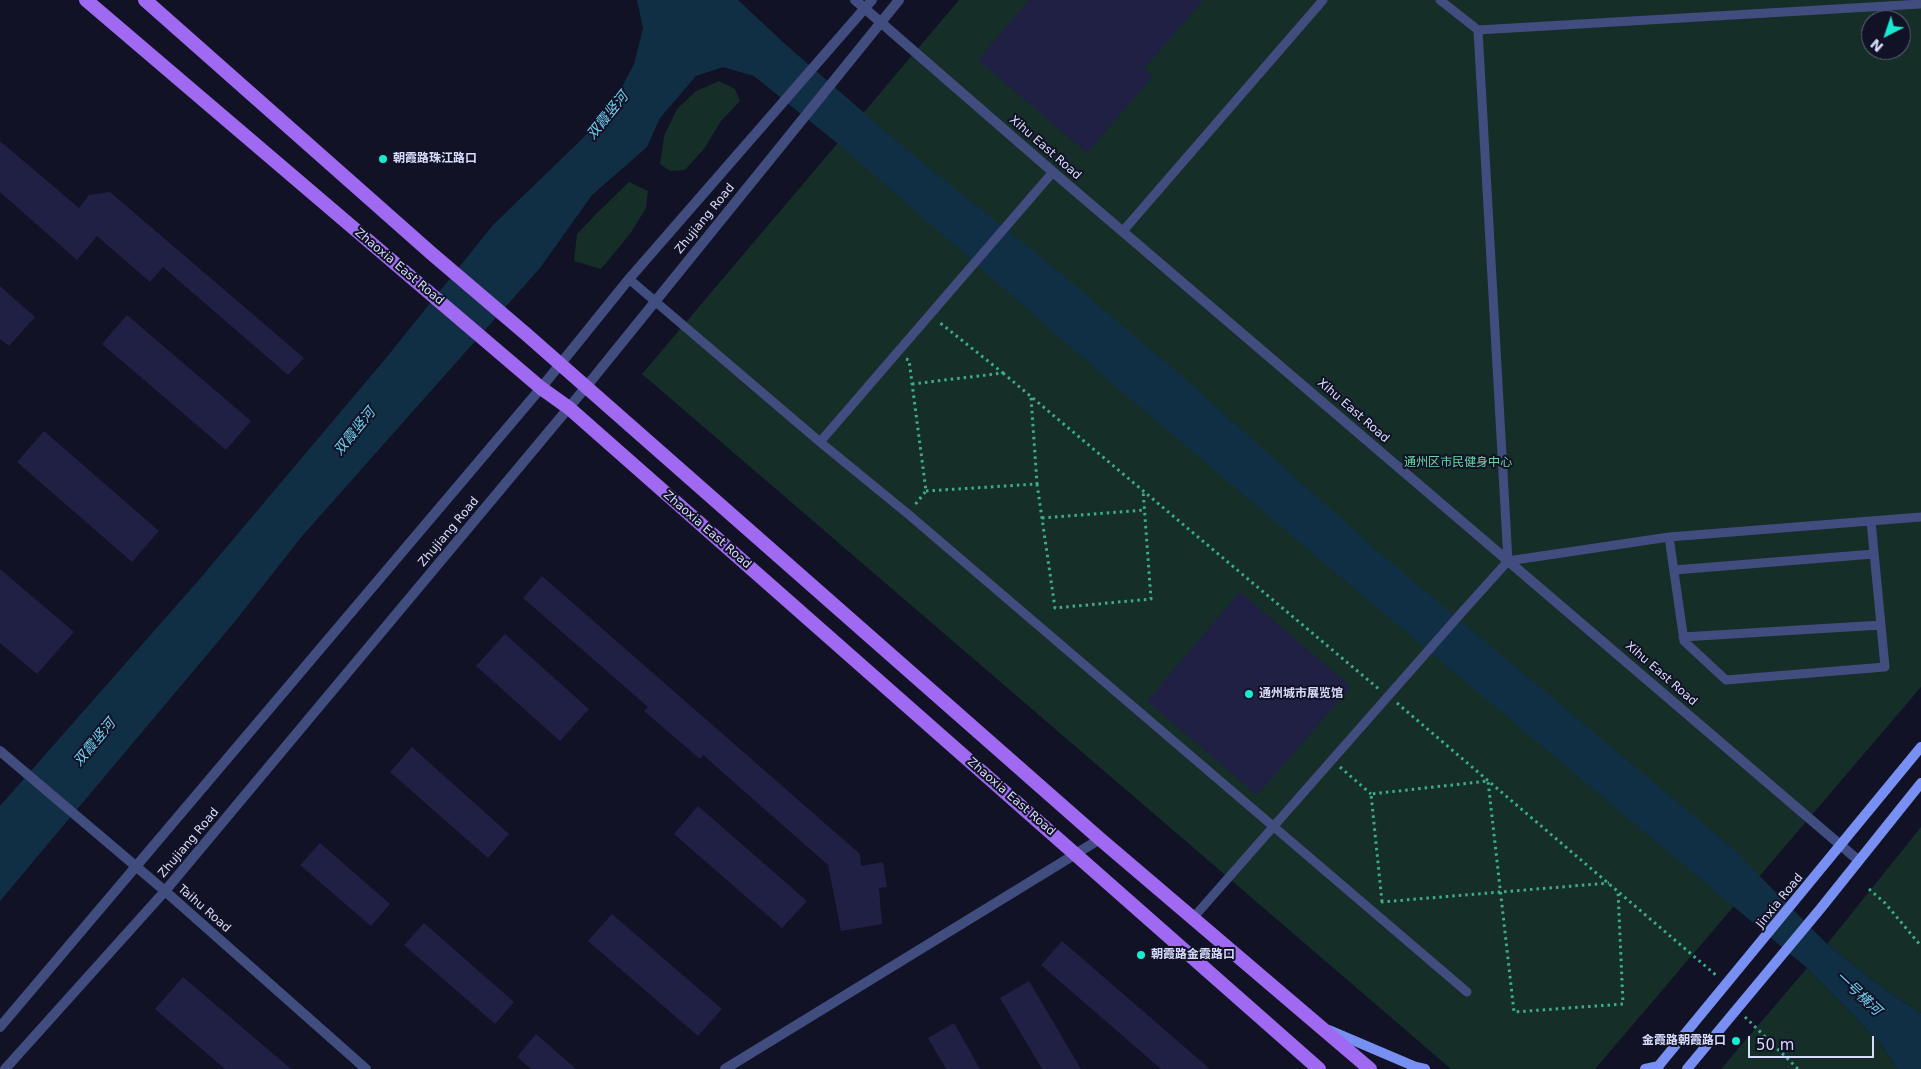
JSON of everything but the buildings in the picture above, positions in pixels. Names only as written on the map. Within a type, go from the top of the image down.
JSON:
[{"type":"main road","name":"Zhaoxia East Road","points":[[86,0],[506,356],[541,388],[568,408],[1319,1069]]},
{"type":"main road","points":[[145,0],[1100,839],[1370,1069]]},
{"type":"main road","name":"Jinxia Road","points":[[1658,1068],[1921,747]]},
{"type":"main road","points":[[1688,1068],[1821,908],[1921,783]]},
{"type":"main road","points":[[1321,1027],[1416,1067],[1425,1069]]},
{"type":"main road","points":[[1645,1069],[1658,1068]]},
{"type":"street","name":"Xihu East Road","points":[[855,0],[1053,172],[1842,844],[1858,860]]},
{"type":"street","name":"Zhujiang Road","points":[[0,1027],[541,388],[629,279],[872,0]]},
{"type":"street","name":"Zhujiang Road","points":[[5,1069],[165,891],[586,387],[899,0]]},
{"type":"street","name":"Taihu Road","points":[[0,751],[165,891],[366,1069]]},
{"type":"street","points":[[725,1069],[1100,839]]},
{"type":"lane","points":[[1123,231],[1322,0]]},
{"type":"lane","points":[[1440,0],[1478,30],[1921,4]]},
{"type":"lane","points":[[1478,30],[1508,561]]},
{"type":"lane","points":[[820,442],[1053,172]]},
{"type":"lane","points":[[629,279],[820,442],[908,514],[1467,992]]},
{"type":"lane","points":[[1193,918],[1508,561],[1669,537],[1921,517]]},
{"type":"lane","points":[[1669,537],[1684,641],[1726,680],[1885,667],[1871,521]]},
{"type":"lane","points":[[1674,570],[1874,554]]},
{"type":"lane","points":[[1684,637],[1881,625]]},
{"type":"path","points":[[930,315],[1143,490],[1610,883],[1726,984]]},
{"type":"path","points":[[896,353],[909,360],[926,491],[908,514]]},
{"type":"path","points":[[912,384],[1004,374]]},
{"type":"path","points":[[1031,397],[1036,484],[1055,608],[1151,599],[1143,490]]},
{"type":"path","points":[[926,491],[1036,484]]},
{"type":"path","points":[[1042,518],[1144,510]]},
{"type":"path","points":[[1332,760],[1372,794],[1382,902]]},
{"type":"path","points":[[1372,794],[1488,781]]},
{"type":"path","points":[[1488,781],[1514,1012],[1623,1004],[1618,890]]},
{"type":"path","points":[[1364,904],[1610,883]]},
{"type":"path","points":[[1869,889],[1885,903],[1921,946]]},
{"type":"path","points":[[1757,1027],[1798,1069]]},
{"type":"green space","name":"通州区市民健身中心","points":[[959,0],[1921,0],[1921,687],[1595,1069],[1451,1069],[642,374]]},
{"type":"green space","points":[[719,81],[735,89],[740,101],[721,121],[704,149],[685,170],[670,171],[660,164],[664,136],[677,109],[696,91]]},
{"type":"green space","points":[[629,182],[648,191],[646,208],[630,234],[601,269],[574,261],[577,234]]},
{"type":"green space","points":[[1921,827],[1921,1013],[1883,988],[1827,944]]},
{"type":"green space","points":[[1807,968],[1880,1043],[1898,1069],[1721,1069]]},
{"type":"water","points":[[637,0],[738,0],[785,44],[908,151],[1047,262],[1169,365],[1381,554],[1733,849],[1827,944],[1883,988],[1921,1013],[1921,1069],[1898,1069],[1880,1043],[1807,968],[1121,391],[847,151],[754,76],[723,67],[696,76],[660,118],[647,147],[592,195],[540,268],[303,535],[232,625],[0,901],[0,806],[198,581],[386,358],[493,225],[582,139],[613,104],[634,64],[643,28]]},
{"type":"place","name":"朝霞路珠江路口","points":[[383,159]]},
{"type":"place","name":"通州城市展览馆","points":[[1249,694]]},
{"type":"place","name":"朝霞路金霞路口","points":[[1141,955]]},
{"type":"place","name":"金霞路朝霞路口","points":[[1736,1041]]},
{"type":"water label","name":"双霞竖河","points":[[608,116]]},
{"type":"water label","name":"双霞竖河","points":[[355,432]]},
{"type":"water label","name":"双霞竖河","points":[[95,743]]},
{"type":"water label","name":"一号横河","points":[[1858,994]]}]
